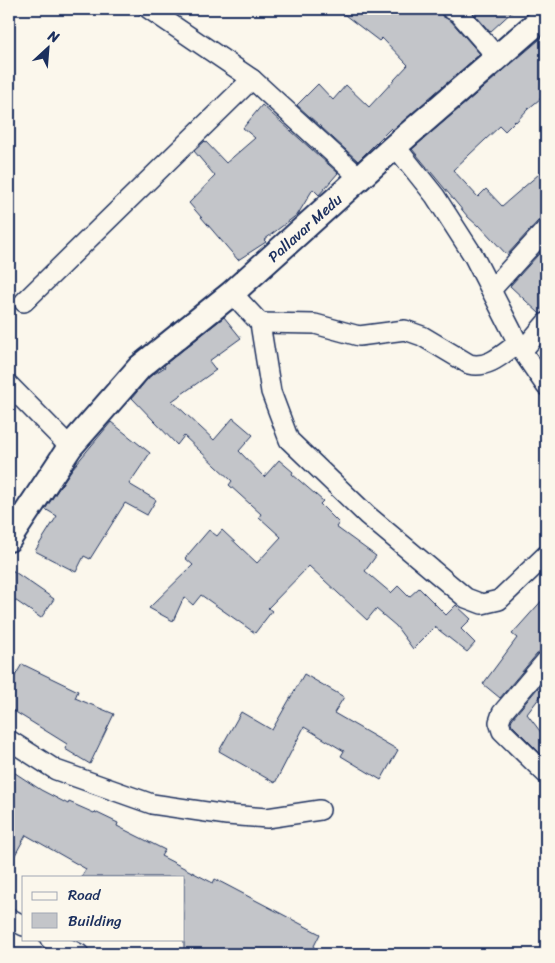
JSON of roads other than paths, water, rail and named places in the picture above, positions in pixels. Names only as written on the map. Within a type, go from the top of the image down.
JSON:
[{"type":"street","points":[[149,9],[252,79],[360,178]]},
{"type":"street","points":[[451,9],[458,12],[497,56]]},
{"type":"street","name":"Pallavar Medu","points":[[9,539],[70,447],[140,366],[232,293],[395,146],[546,15]]},
{"type":"street","points":[[24,302],[252,79]]},
{"type":"street","points":[[395,146],[435,196],[473,255],[520,347],[546,386]]},
{"type":"street","points":[[491,290],[546,229]]},
{"type":"street","points":[[232,293],[260,323],[271,392],[289,440],[367,515],[466,598],[482,604],[499,600],[546,555]]},
{"type":"street","points":[[260,323],[315,324],[359,336],[405,330],[422,336],[475,366],[487,365],[520,347],[546,323]]},
{"type":"street","points":[[9,385],[70,447]]},
{"type":"street","points":[[545,772],[502,731],[499,722],[502,713],[546,661]]},
{"type":"street","points":[[9,740],[56,770],[152,804],[228,815],[267,818],[320,810]]},
{"type":"street","points":[[9,918],[22,925]]},
{"type":"street","points":[[52,940],[78,954]]}]
